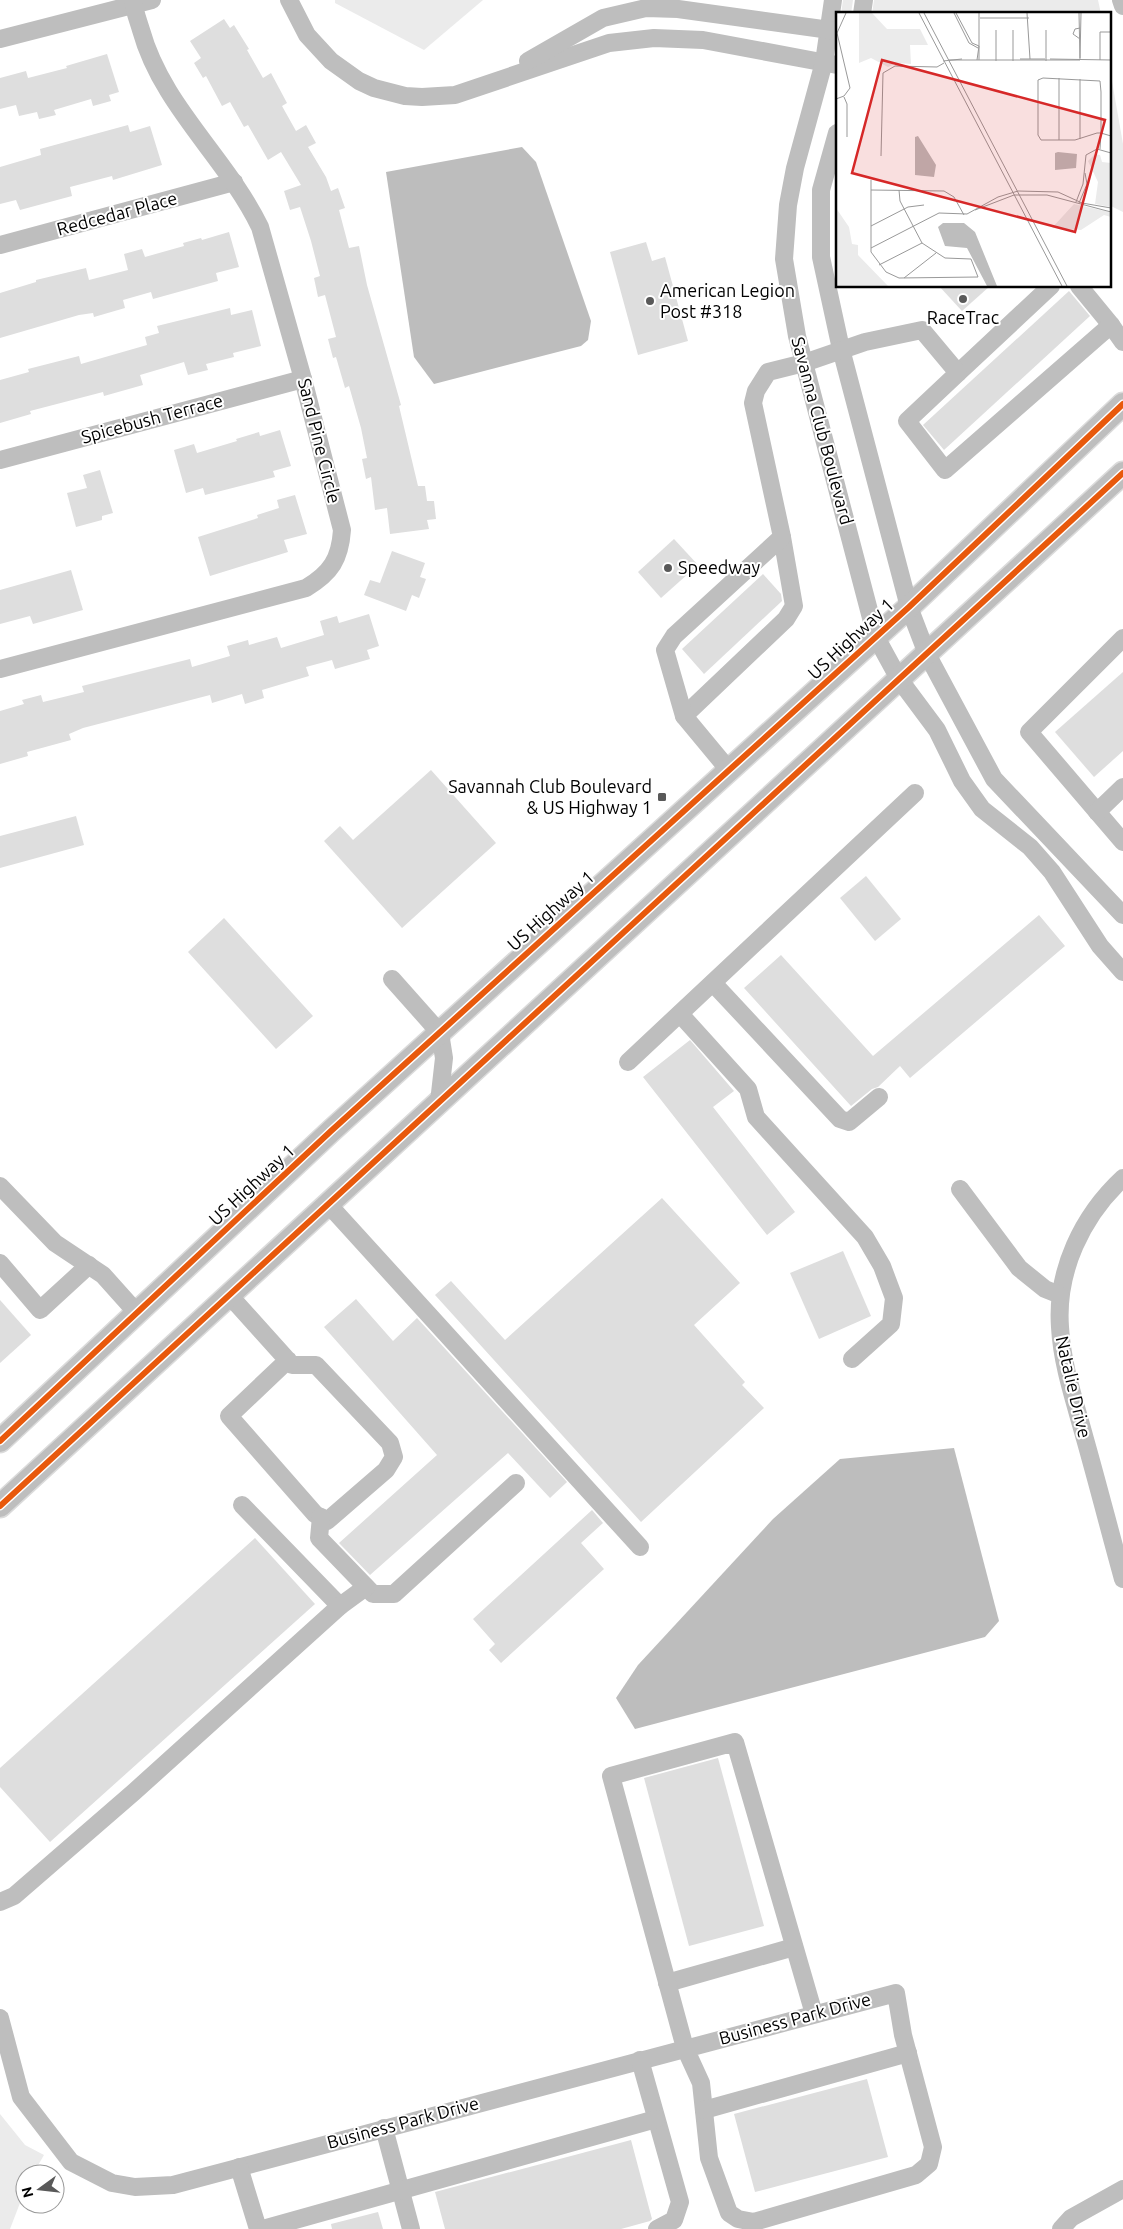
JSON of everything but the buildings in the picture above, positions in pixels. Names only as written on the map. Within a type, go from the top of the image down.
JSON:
[{"type":"main road","name":"US Highway 1","points":[[0,1440],[331,1131],[728,769],[909,607],[1123,404]]},
{"type":"main road","points":[[0,1506],[1123,473]]},
{"type":"street","points":[[0,39],[134,2],[152,0]]},
{"type":"street","points":[[289,0],[307,35],[318,49],[346,73],[374,88],[405,96],[441,97],[455,95],[609,43],[654,38],[703,40],[830,63]]},
{"type":"street","name":"Savanna Club Boulevard","points":[[833,0],[830,63],[795,168],[788,204],[784,259],[797,336],[876,637],[899,679],[936,730],[962,782],[982,809],[1030,848],[1045,865],[1074,903],[1100,946],[1123,972]]},
{"type":"street","points":[[1121,0],[1123,6]]},
{"type":"street","name":"Sand Pine Circle","points":[[0,669],[306,588],[321,579],[333,565],[340,548],[342,530],[303,379],[260,227],[249,204],[177,107],[165,87],[144,40],[134,2]]},
{"type":"street","points":[[488,84],[603,18],[646,8],[678,9],[833,31]]},
{"type":"street","points":[[836,136],[822,190],[821,257],[841,349],[909,607],[927,654],[994,779],[1123,915]]},
{"type":"street","name":"Redcedar Place","points":[[0,246],[234,182]]},
{"type":"street","points":[[1050,288],[906,421],[945,470],[1111,325]]},
{"type":"street","points":[[1081,288],[1123,342]]},
{"type":"street","points":[[684,716],[786,620],[794,606],[782,537],[753,402],[756,391],[768,372],[804,363],[841,349],[922,330],[958,373]]},
{"type":"street","name":"Spicebush Terrace","points":[[0,460],[303,379]]},
{"type":"street","points":[[728,769],[684,716],[666,650],[674,636],[782,537]]},
{"type":"street","points":[[1123,638],[1028,732],[1123,842]]},
{"type":"street","points":[[1097,812],[1123,787]]},
{"type":"street","points":[[628,1062],[915,793]]},
{"type":"street","points":[[1045,865],[1062,850]]},
{"type":"street","points":[[392,978],[440,1033],[444,1058],[444,1077],[439,1102]]},
{"type":"street","points":[[712,983],[840,1119],[849,1122],[879,1097]]},
{"type":"street","points":[[680,1014],[748,1089],[756,1117],[864,1237],[882,1266],[894,1298],[891,1324],[852,1359]]},
{"type":"street","name":"Natalie Drive","points":[[1123,1178],[1093,1211],[1082,1230],[1068,1261],[1060,1296],[1060,1327],[1066,1368],[1123,1578]]},
{"type":"street","points":[[0,1186],[55,1244],[89,1264],[102,1275],[137,1313]]},
{"type":"street","points":[[960,1189],[1024,1272],[1045,1289],[1060,1296]]},
{"type":"street","points":[[328,1204],[640,1547]]},
{"type":"street","points":[[0,1263],[40,1310],[89,1264]]},
{"type":"street","points":[[229,1296],[292,1364],[316,1366],[390,1443],[394,1457],[386,1470],[327,1521],[315,1514],[230,1416],[288,1360]]},
{"type":"street","points":[[321,1517],[319,1538],[373,1594],[394,1594],[516,1483]]},
{"type":"street","points":[[242,1505],[340,1606]]},
{"type":"street","points":[[0,1902],[14,1896],[134,1792],[340,1606],[366,1586]]},
{"type":"street","points":[[704,2110],[908,2053],[933,2147],[929,2164],[916,2176],[754,2222],[738,2219],[729,2213],[709,2158],[701,2083],[684,2048],[611,1776],[735,1742],[814,2014]]},
{"type":"street","points":[[666,1983],[794,1947]]},
{"type":"street","name":"Business Park Drive","points":[[0,2018],[21,2097],[71,2162],[112,2183],[135,2187],[173,2186],[384,2128],[896,1993],[908,2053]]},
{"type":"street","points":[[640,2060],[680,2202],[674,2220],[657,2229]]},
{"type":"street","points":[[263,2229],[656,2119]]},
{"type":"street","points":[[384,2128],[411,2229]]},
{"type":"street","points":[[239,2167],[258,2229]]},
{"type":"street","points":[[1061,2229],[1071,2218],[1123,2189]]},
{"type":"shaded area","points":[[335,0],[483,0],[424,50],[335,3]]},
{"type":"shaded area","points":[[843,0],[853,0],[851,12],[841,12]]},
{"type":"shaded area","points":[[874,0],[1098,0],[1101,12],[872,12]]},
{"type":"shaded area","points":[[1110,70],[1123,144],[1123,212],[1110,206]]},
{"type":"shaded area","points":[[522,147],[536,162],[591,321],[588,340],[581,346],[434,384],[414,357],[386,172]]},
{"type":"shaded area","points":[[954,1448],[999,1621],[985,1637],[635,1729],[616,1698],[638,1665],[773,1519],[840,1459]]},
{"type":"shaded area","points":[[0,2114],[25,2145],[44,2155],[39,2164],[15,2164],[16,2214],[10,2229],[0,2229]]},
{"type":"cycle path","points":[[0,1441],[331,1131],[909,607],[1123,404]]},
{"type":"cycle path","points":[[0,1506],[1123,473]]},
{"type":"place","name":"RaceTrac","points":[[963,299]]},
{"type":"place","name":"American Legion Post #318","points":[[650,301]]},
{"type":"place","name":"Speedway","points":[[668,568]]},
{"type":"place","name":"Savannah Club Boulevard & US Highway 1","points":[[662,797]]}]
